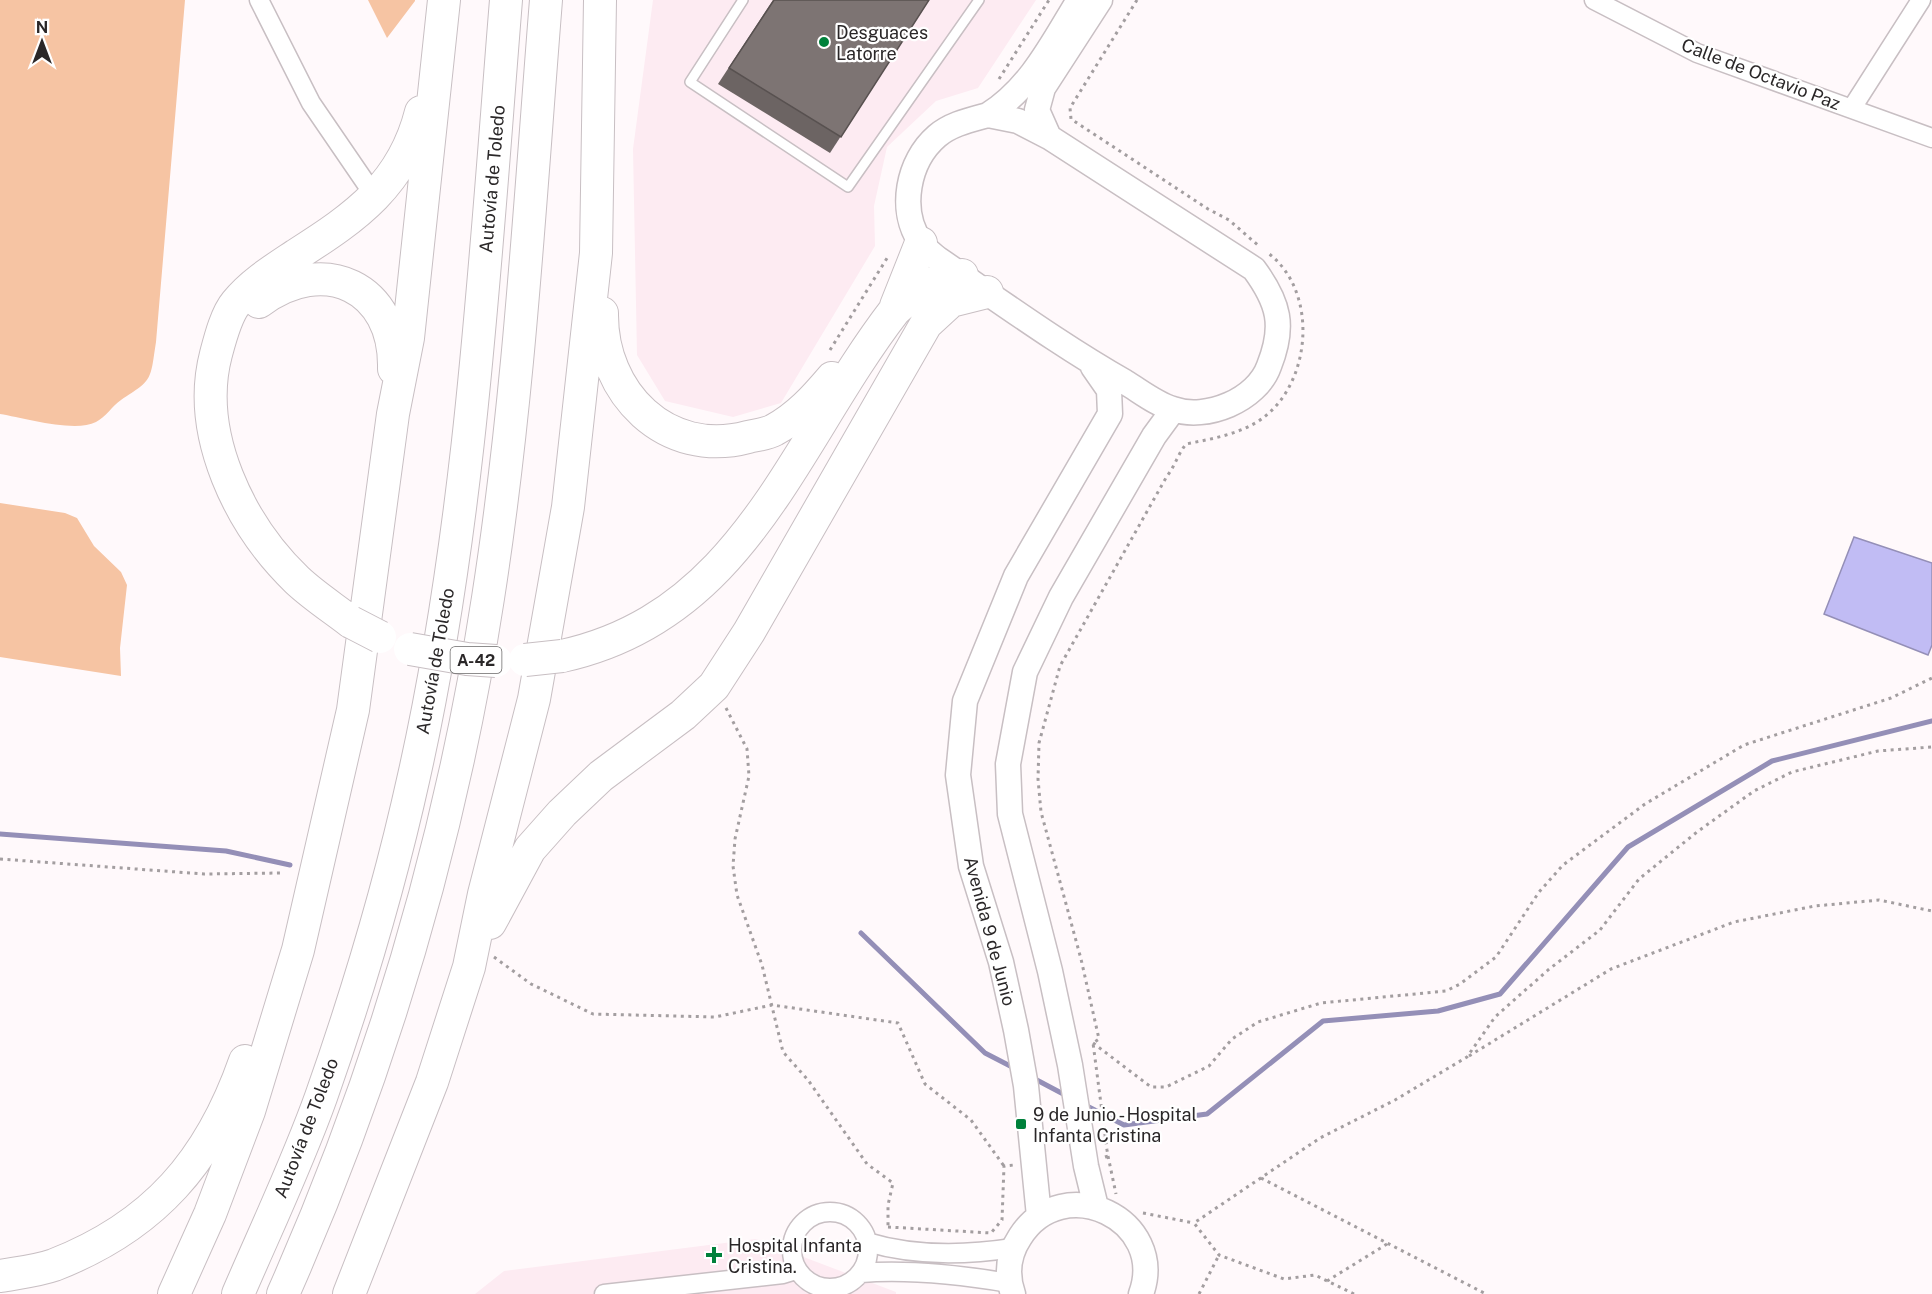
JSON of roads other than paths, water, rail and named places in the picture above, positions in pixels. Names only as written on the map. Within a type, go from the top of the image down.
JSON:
[{"type":"highway","points":[[174,1294],[210,1214],[249,1111],[298,950],[328,825],[352,710],[393,414],[408,338],[444,0]]},
{"type":"highway","name":"Autovía de Toledo","points":[[238,1294],[320,1100],[370,947],[414,776],[445,611],[468,443],[506,0]]},
{"type":"highway","name":"A-42","points":[[283,1294],[356,1112],[387,1022],[415,933],[459,758],[488,598],[510,425],[546,0]]},
{"type":"highway","points":[[479,960],[484,894],[538,676],[568,507],[596,253],[600,0]]},
{"type":"highway","points":[[436,67],[406,152],[393,177],[376,198],[332,232],[261,280],[234,304],[219,343],[211,390],[213,421],[219,451],[231,484],[247,516],[279,561],[312,592],[351,622],[410,649],[457,658],[511,661],[562,656],[617,640],[644,627],[699,587],[732,552],[773,498],[891,314],[921,243]]},
{"type":"highway","points":[[596,253],[602,284],[602,332],[612,369],[630,402],[657,425],[698,441],[733,441],[773,431],[807,406],[870,334],[922,286],[974,284]]},
{"type":"highway","points":[[219,343],[250,308],[279,287],[307,278],[344,281],[368,296],[388,328],[394,357],[393,414]]},
{"type":"highway","points":[[349,1294],[505,893],[530,849],[601,776],[683,715],[714,686],[755,622],[926,324],[974,284]]},
{"type":"highway","points":[[0,1276],[53,1265],[103,1241],[143,1217],[189,1170],[206,1146],[237,1085],[328,825]]},
{"type":"highway","points":[[343,1294],[364,1251]]},
{"type":"main road","points":[[988,115],[1018,121],[1049,137],[1254,269],[1270,291],[1278,317],[1277,344],[1268,370],[1251,391],[1227,406],[1201,412],[1173,410],[1090,362],[938,259],[921,243],[911,221],[908,198],[911,175],[921,153],[937,136],[957,124],[988,115],[1006,104],[1026,85],[1079,0]]},
{"type":"main road","points":[[1049,137],[1037,110],[1043,88],[1100,0]]},
{"type":"main road","name":"Avenida 9 de Junio","points":[[1039,1216],[1022,1060],[1001,962],[971,866],[958,775],[964,701],[1016,576],[1110,414],[1109,390],[1090,362]]},
{"type":"main road","points":[[1096,1207],[1096,1157],[1079,1116],[1050,971],[1010,814],[1010,753],[1025,672],[1040,640],[1061,597],[1150,444],[1173,410]]},
{"type":"main road","points":[[1011,1289],[1009,1265],[1013,1248],[1028,1225],[1054,1208],[1073,1204],[1096,1207],[1115,1216],[1131,1230],[1141,1249],[1145,1270],[1141,1294]]},
{"type":"street","points":[[259,0],[311,103],[376,198]]},
{"type":"street","name":"Calle de Octavio Paz","points":[[1594,0],[1697,53],[1932,138]]},
{"type":"street","points":[[1852,108],[1921,0]]},
{"type":"street","points":[[853,1286],[866,1263],[867,1242],[863,1231],[845,1215],[833,1212],[810,1217],[801,1225],[791,1247],[796,1270],[816,1287],[829,1289],[853,1286],[883,1271],[965,1275],[1011,1289]]},
{"type":"street","points":[[867,1242],[887,1248],[977,1254],[1013,1248]]},
{"type":"street","points":[[604,1294],[783,1274],[796,1270]]},
{"type":"lane","points":[[743,0],[690,82],[848,187],[979,0]]},
{"type":"waterway","points":[[1083,1104],[1124,1125],[1207,1114],[1323,1021],[1438,1011],[1500,994],[1628,847],[1772,761],[1932,721]]},
{"type":"waterway","points":[[0,834],[226,851],[290,865]]},
{"type":"waterway","points":[[861,933],[985,1053],[1016,1069]]},
{"type":"waterway","points":[[1033,1078],[1067,1096]]},
{"type":"place","name":"Desguaces Latorre","points":[[824,42]]},
{"type":"place","name":"9 de Junio - Hospital Infanta Cristina","points":[[1021,1124]]},
{"type":"place","name":"Hospital Infanta Cristina.","points":[[714,1255]]}]
